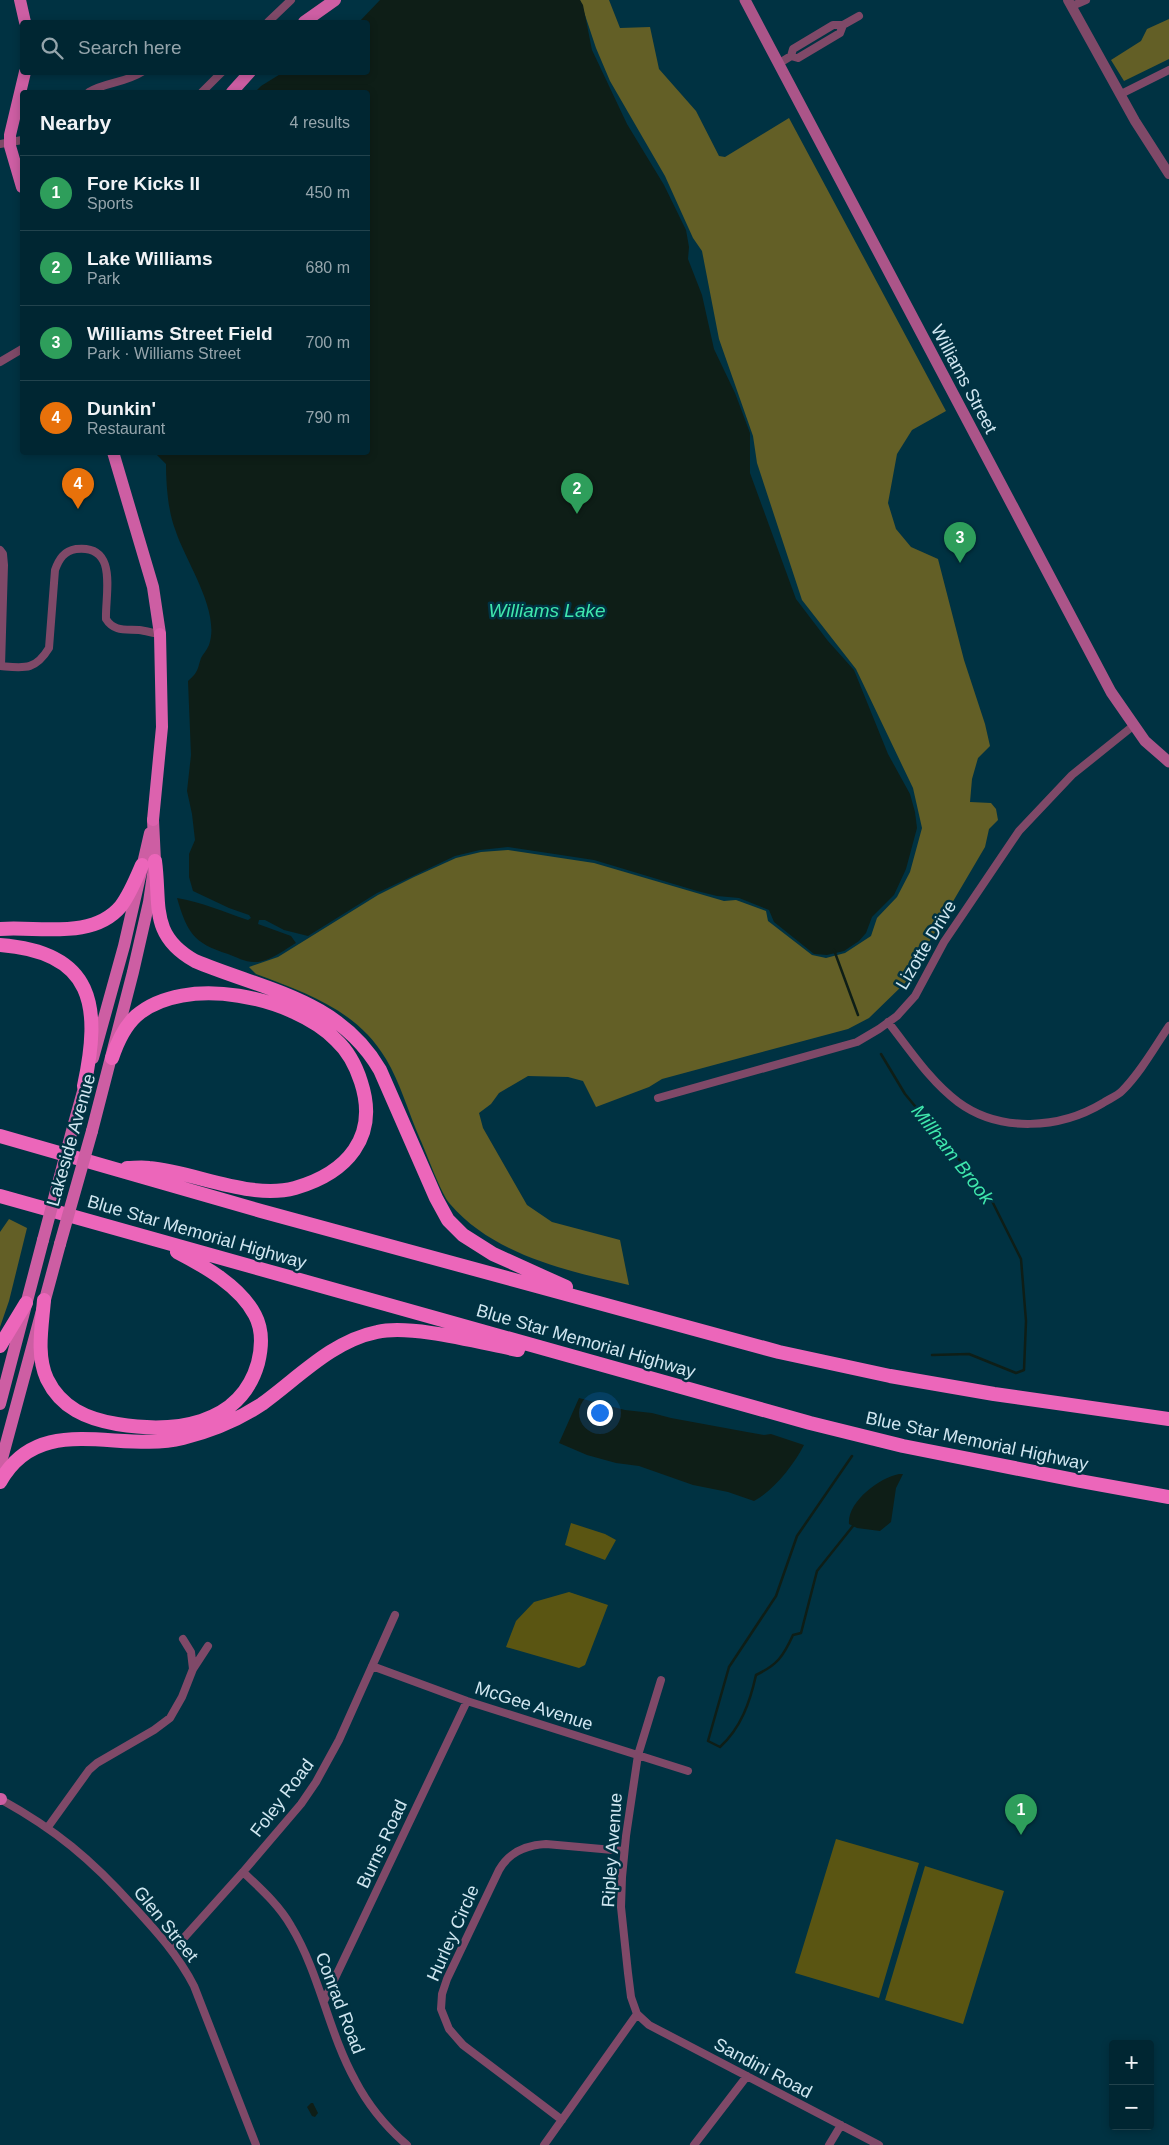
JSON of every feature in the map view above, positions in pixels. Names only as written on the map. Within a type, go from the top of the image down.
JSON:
[{"type":"highway","name":"Lakeside Avenue","points":[[153,820],[162,727],[160,634]]},
{"type":"highway","points":[[0,929],[64,928],[100,923],[122,904],[149,863]]},
{"type":"highway","points":[[149,863],[162,926],[168,940],[182,954],[208,966],[275,990],[315,1008],[344,1026],[370,1054],[380,1070],[439,1206],[455,1228],[482,1248],[504,1260],[620,1309]]},
{"type":"highway","points":[[0,945],[47,954],[63,964],[81,984],[90,1000],[92,1014],[91,1043],[84,1086]]},
{"type":"highway","points":[[110,1168],[150,1168],[262,1190],[294,1188],[324,1177],[338,1168],[349,1158],[363,1134],[367,1122],[367,1107],[360,1077],[350,1057],[336,1039],[323,1029],[294,1013],[263,1001],[235,995],[200,993],[171,998],[152,1005],[131,1021],[121,1036],[112,1058]]},
{"type":"highway","points":[[0,1136],[729,1340],[844,1366],[1023,1399],[1169,1419]]},
{"type":"highway","name":"Blue Star Memorial Highway","points":[[0,1197],[864,1437],[1169,1497]]},
{"type":"highway","points":[[44,1300],[41,1356],[46,1378],[55,1393],[65,1404],[80,1414],[97,1420],[129,1426],[162,1427],[197,1422],[229,1407],[246,1389],[257,1366],[261,1343],[256,1316],[240,1295],[207,1270],[175,1251],[140,1235]]},
{"type":"highway","points":[[0,1346],[26,1303]]},
{"type":"highway","points":[[0,1482],[18,1456],[30,1448],[44,1443],[80,1440],[164,1441],[184,1438],[226,1424],[263,1403],[334,1350],[364,1336],[384,1330],[412,1331],[466,1340],[658,1381]]},
{"type":"main road","points":[[20,0],[24,20]]},
{"type":"main road","points":[[307,20],[336,0]]},
{"type":"main road","name":"Williams Street","points":[[745,0],[1111,692],[1145,741],[1169,762]]},
{"type":"main road","points":[[21,90],[23,75]]},
{"type":"main road","points":[[234,90],[247,75]]},
{"type":"main road","points":[[20,94],[11,142],[20,179]]},
{"type":"main road","name":"Lakeside Avenue","points":[[114,455],[154,587],[160,634]]},
{"type":"main road","name":"Lakeside Avenue","points":[[0,1466],[44,1300],[112,1058],[145,923],[153,820]]},
{"type":"main road","name":"Lakeside Avenue","points":[[0,1404],[84,1086],[149,863]]},
{"type":"street","points":[[270,20],[291,0]]},
{"type":"street","points":[[1086,0],[1070,3],[1154,152],[1169,174]]},
{"type":"street","points":[[778,64],[791,56],[798,58],[840,33],[843,25],[859,16]]},
{"type":"street","points":[[1121,94],[1169,70]]},
{"type":"street","points":[[92,90],[100,86],[130,79],[137,75]]},
{"type":"street","points":[[204,90],[219,75]]},
{"type":"street","points":[[0,362],[20,350]]},
{"type":"street","points":[[0,550],[3,554],[4,565],[1,666],[22,668],[36,665],[49,648],[56,570],[59,558],[71,550],[83,548],[97,552],[104,561],[108,572],[106,619],[110,626],[117,629],[142,630],[160,634]]},
{"type":"street","name":"Lizotte Drive","points":[[658,1098],[857,1042],[888,1022],[914,996],[944,942],[1019,831],[1072,775],[1133,726]]},
{"type":"street","points":[[888,1022],[938,1086],[959,1103],[977,1114],[1019,1124],[1041,1124],[1066,1119],[1095,1108],[1121,1092],[1138,1073],[1169,1026]]},
{"type":"street","name":"Foley Road","points":[[173,1950],[244,1872],[301,1804],[322,1774],[395,1616]]},
{"type":"street","points":[[183,1640],[191,1652],[193,1669]]},
{"type":"street","points":[[48,1827],[89,1770],[97,1763],[154,1730],[170,1718],[182,1697],[193,1669],[208,1646]]},
{"type":"street","name":"McGee Avenue","points":[[372,1666],[468,1701],[688,1771]]},
{"type":"street","name":"Ripley Avenue","points":[[637,2014],[630,1989],[621,1907],[624,1852],[638,1755],[662,1680]]},
{"type":"street","name":"Burns Road","points":[[324,2001],[468,1701]]},
{"type":"street","name":"Glen Street","points":[[0,1799],[48,1827],[102,1872],[173,1950],[194,1986],[256,2145]]},
{"type":"street","name":"Hurley Circle","points":[[562,2120],[454,2036],[446,2023],[441,2009],[444,1987],[499,1870],[508,1858],[528,1847],[546,1844],[624,1852]]},
{"type":"street","name":"Conrad Road","points":[[244,1872],[281,1911],[291,1926],[307,1958],[345,2059],[355,2080],[378,2116],[407,2145]]},
{"type":"street","points":[[544,2145],[637,2014]]},
{"type":"street","name":"Sandini Road","points":[[637,2014],[649,2026],[879,2145]]},
{"type":"street","points":[[694,2145],[746,2076]]},
{"type":"street","points":[[829,2145],[841,2125]]},
{"type":"shaded area","points":[[580,0],[609,0],[620,28],[650,27],[659,69],[696,111],[719,156],[725,157],[789,118],[946,411],[912,430],[897,454],[888,503],[896,529],[911,547],[938,559],[964,660],[985,724],[990,746],[978,758],[972,779],[970,802],[991,803],[996,809],[998,820],[989,829],[985,847],[905,983],[869,1018],[848,1029],[662,1079],[649,1087],[596,1107],[583,1081],[568,1077],[528,1076],[499,1093],[491,1104],[479,1113],[483,1128],[527,1205],[552,1222],[620,1240],[629,1285],[581,1274],[533,1258],[488,1236],[468,1222],[450,1204],[442,1192],[396,1078],[374,1042],[360,1028],[329,1005],[293,988],[256,974],[249,967],[278,957],[378,895],[414,877],[456,858],[481,852],[508,850],[594,863],[724,901],[736,900],[766,911],[768,921],[812,955],[826,958],[845,953],[871,936],[877,918],[897,897],[910,872],[922,828],[913,788],[856,669],[802,600],[757,463],[753,436],[719,339],[702,251],[693,238],[665,176],[610,81],[596,48]]},
{"type":"shaded area","points":[[1169,19],[1169,59],[1124,81],[1111,60],[1141,41],[1147,29]]},
{"type":"shaded area","points":[[9,1219],[27,1228],[9,1301],[0,1327],[0,1232]]},
{"type":"shaded area","points":[[571,1523],[605,1534],[616,1540],[605,1560],[565,1545]]},
{"type":"shaded area","points":[[569,1592],[608,1605],[585,1665],[579,1668],[506,1647],[516,1621],[534,1602]]},
{"type":"shaded area","points":[[836,1839],[919,1863],[879,1998],[795,1973]]},
{"type":"shaded area","points":[[925,1866],[1004,1891],[963,2024],[885,2000]]},
{"type":"water","name":"Williams Lake","points":[[380,0],[580,0],[583,5],[592,50],[627,124],[664,185],[686,230],[689,247],[688,259],[702,295],[714,349],[735,393],[750,433],[750,473],[796,599],[828,641],[854,670],[888,754],[910,794],[915,812],[917,828],[906,869],[894,895],[872,917],[866,933],[859,941],[844,951],[827,955],[814,954],[774,922],[769,910],[739,898],[717,896],[697,891],[594,860],[508,847],[480,850],[455,856],[377,893],[308,936],[284,930],[265,920],[259,920],[258,924],[291,936],[296,943],[276,956],[259,962],[251,962],[216,950],[199,940],[188,928],[177,898],[248,920],[251,918],[249,915],[193,891],[189,877],[189,854],[195,840],[187,791],[191,755],[188,681],[197,670],[201,658],[209,645],[211,632],[210,617],[200,586],[173,522],[168,497],[166,464],[157,455],[370,455],[370,90],[257,90],[279,75],[370,75],[370,20],[361,20]]},
{"type":"water","points":[[579,1398],[625,1410],[652,1413],[764,1435],[771,1434],[804,1445],[782,1477],[769,1491],[754,1501],[728,1492],[693,1485],[639,1466],[616,1463],[587,1455],[559,1443]]},
{"type":"water","points":[[903,1474],[896,1488],[891,1522],[880,1531],[857,1528],[849,1524],[853,1507],[866,1492],[882,1480]]},
{"type":"water","points":[[313,2103],[318,2113],[315,2117],[312,2116],[307,2107]]},
{"type":"waterway","name":"Millham Brook","points":[[834,950],[858,1015]]},
{"type":"waterway","name":"Millham Brook","points":[[881,1054],[905,1094],[990,1197],[1021,1259],[1026,1321],[1024,1370],[1016,1373],[969,1354],[932,1355]]},
{"type":"waterway","name":"Millham Brook","points":[[852,1456],[797,1536],[776,1596],[729,1667],[708,1741],[720,1747],[734,1732],[744,1714],[756,1675],[779,1660],[793,1635],[801,1633],[817,1571],[853,1526]]},
{"type":"place","name":"Dunkin'","points":[[78,509]]},
{"type":"place","name":"Lake Williams","points":[[577,514]]},
{"type":"place","name":"Williams Street Field","points":[[960,563]]},
{"type":"place","name":"Fore Kicks II","points":[[1021,1835]]}]
